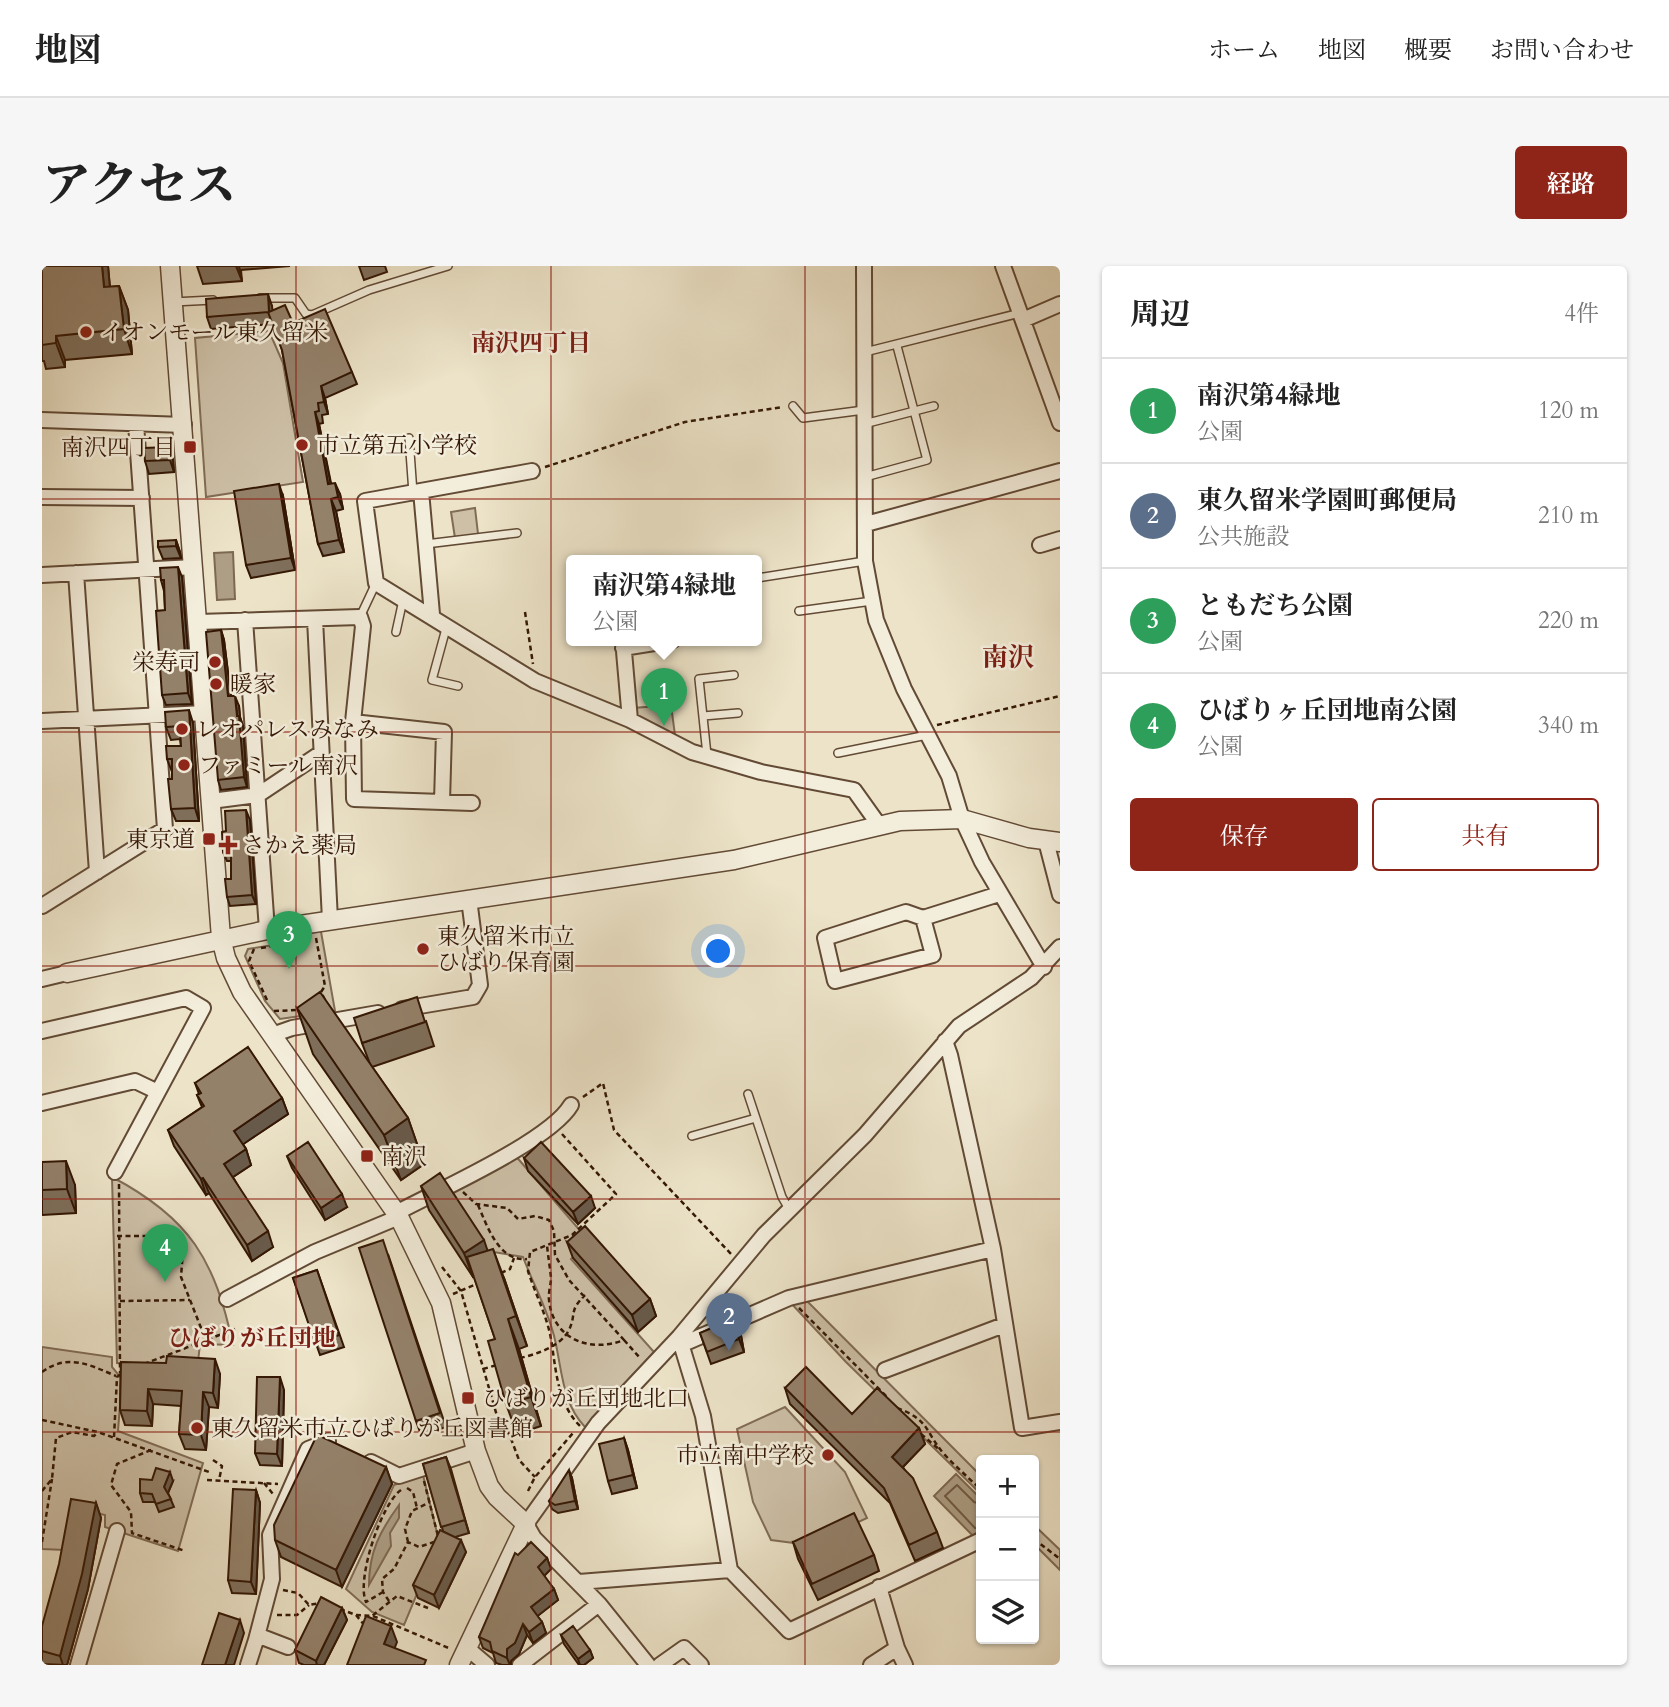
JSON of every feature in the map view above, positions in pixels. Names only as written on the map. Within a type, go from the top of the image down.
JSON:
[{"type":"street","points":[[170,266],[221,938],[236,981],[398,1215],[441,1303],[476,1451],[496,1497],[526,1524],[534,1538],[599,1604],[648,1665]]},
{"type":"street","points":[[864,266],[865,561],[872,601],[896,671],[949,776],[962,819],[999,894],[1044,967]]},
{"type":"street","points":[[1003,266],[1060,423]]},
{"type":"street","points":[[1021,317],[1060,304]]},
{"type":"street","points":[[42,420],[184,425]]},
{"type":"street","points":[[42,906],[165,829],[136,424]]},
{"type":"street","points":[[532,471],[365,501],[376,583],[432,614],[535,681],[630,720],[707,757],[761,772],[844,785],[854,790],[879,825]]},
{"type":"street","points":[[866,524],[1060,471]]},
{"type":"street","points":[[417,492],[426,544],[432,614]]},
{"type":"street","points":[[42,497],[142,498]]},
{"type":"street","points":[[1040,545],[1060,539]]},
{"type":"street","points":[[42,575],[194,567]]},
{"type":"street","points":[[76,573],[97,872]]},
{"type":"street","points":[[198,622],[359,617],[363,626],[353,722],[354,799],[472,803]]},
{"type":"street","points":[[315,619],[330,920]]},
{"type":"street","points":[[246,620],[267,930]]},
{"type":"street","points":[[623,646],[630,720]]},
{"type":"street","points":[[42,721],[205,713]]},
{"type":"street","points":[[353,722],[444,732],[442,802]]},
{"type":"street","points":[[211,802],[258,795],[321,753]]},
{"type":"street","points":[[42,979],[221,938],[725,862],[879,825],[917,819],[962,819],[1053,842],[1060,895]]},
{"type":"street","points":[[923,918],[933,955],[835,981],[825,938],[906,912],[923,918],[999,894]]},
{"type":"street","points":[[272,1035],[292,1027],[473,997],[480,985],[469,899]]},
{"type":"street","points":[[487,1665],[463,1656],[526,1524],[584,1430],[648,1368],[681,1341],[739,1262],[865,1135],[945,1041],[960,1026],[1004,998],[1044,967],[1060,947]]},
{"type":"street","points":[[42,1031],[186,998],[203,1008],[117,1173]]},
{"type":"street","points":[[945,1041],[993,1249],[1022,1428],[1060,1422]]},
{"type":"street","points":[[42,1103],[135,1081],[158,1092]]},
{"type":"street","points":[[227,1299],[315,1252],[398,1215],[525,1143],[565,1115],[572,1105]]},
{"type":"street","points":[[681,1341],[789,1298],[993,1249]]},
{"type":"street","points":[[885,1370],[1004,1325]]},
{"type":"street","points":[[681,1341],[703,1416],[730,1570],[789,1631],[976,1542]]},
{"type":"street","points":[[248,1665],[270,1586],[270,1535],[308,1449],[328,1440],[399,1476],[476,1451]]},
{"type":"street","points":[[78,1665],[117,1531]]},
{"type":"street","points":[[579,1582],[730,1570]]},
{"type":"street","points":[[879,1587],[897,1648],[905,1665]]},
{"type":"street","points":[[520,1665],[599,1604]]},
{"type":"street","points":[[256,1640],[267,1638],[288,1647]]},
{"type":"street","points":[[660,1665],[684,1648],[701,1665]]},
{"type":"street","points":[[871,1665],[897,1648]]},
{"type":"lane","points":[[252,299],[295,298],[306,314],[312,316],[369,290],[448,266]]},
{"type":"lane","points":[[173,302],[225,299]]},
{"type":"lane","points":[[865,352],[1021,317]]},
{"type":"lane","points":[[864,477],[927,460],[897,346]]},
{"type":"lane","points":[[793,406],[803,418],[864,417],[934,406]]},
{"type":"lane","points":[[409,438],[417,492]]},
{"type":"lane","points":[[426,544],[517,533]]},
{"type":"lane","points":[[762,577],[865,561]]},
{"type":"lane","points":[[359,617],[376,583]]},
{"type":"lane","points":[[396,632],[403,600]]},
{"type":"lane","points":[[799,611],[872,601]]},
{"type":"lane","points":[[447,624],[432,680],[458,686]]},
{"type":"lane","points":[[707,757],[699,679],[734,675]]},
{"type":"lane","points":[[703,716],[738,713]]},
{"type":"lane","points":[[838,754],[926,732]]},
{"type":"lane","points":[[748,1094],[782,1197],[789,1209]]},
{"type":"lane","points":[[692,1136],[756,1118]]},
{"type":"path","points":[[532,471],[685,422],[793,406]]},
{"type":"path","points":[[525,612],[535,681]]},
{"type":"path","points":[[926,732],[1060,696]]},
{"type":"path","points":[[309,939],[317,937],[326,986],[321,992],[321,998],[326,1000],[328,1007],[320,1008],[323,1022]]},
{"type":"path","points":[[300,942],[252,950],[249,961],[276,1013],[309,1009]]},
{"type":"path","points":[[572,1105],[603,1083],[614,1130],[739,1262]]},
{"type":"path","points":[[528,1491],[535,1477],[584,1430],[570,1415],[558,1382],[527,1259],[530,1252],[572,1235],[616,1194],[553,1124]]},
{"type":"path","points":[[114,1437],[118,1375],[117,1173]]},
{"type":"path","points":[[453,1182],[478,1205],[492,1238],[514,1258],[527,1259]]},
{"type":"path","points":[[478,1205],[508,1208],[517,1219],[535,1216],[549,1220],[555,1255],[569,1280],[648,1368]]},
{"type":"path","points":[[117,1236],[178,1236],[183,1250],[181,1277],[206,1339]]},
{"type":"path","points":[[547,1245],[551,1280],[549,1301],[562,1330],[582,1345],[605,1347],[624,1340]]},
{"type":"path","points":[[498,1275],[510,1269],[514,1258]]},
{"type":"path","points":[[439,1264],[461,1291],[497,1416],[510,1436],[519,1460],[535,1477]]},
{"type":"path","points":[[461,1291],[486,1280]]},
{"type":"path","points":[[517,1359],[551,1347],[567,1334],[573,1307],[585,1296]]},
{"type":"path","points":[[789,1298],[902,1416]]},
{"type":"path","points":[[118,1301],[190,1300]]},
{"type":"path","points":[[136,1368],[235,1329]]},
{"type":"path","points":[[42,1372],[54,1364],[79,1360],[118,1375],[129,1370]]},
{"type":"path","points":[[483,1369],[506,1362]]},
{"type":"path","points":[[897,1408],[911,1412],[929,1428],[942,1452]]},
{"type":"path","points":[[42,1420],[99,1432],[209,1472]]},
{"type":"path","points":[[42,1542],[56,1437],[72,1432],[94,1436],[99,1432]]},
{"type":"path","points":[[919,1432],[976,1485]]},
{"type":"path","points":[[151,1450],[117,1464],[111,1485],[131,1511],[132,1533],[185,1551]]},
{"type":"path","points":[[213,1460],[222,1466],[219,1480]]},
{"type":"path","points":[[408,1542],[419,1548],[439,1541],[420,1469]]},
{"type":"path","points":[[42,1491],[52,1479]]},
{"type":"path","points":[[207,1479],[292,1485]]},
{"type":"path","points":[[383,1592],[366,1602],[362,1592],[369,1550],[398,1491],[409,1487],[417,1508]]},
{"type":"path","points":[[389,1601],[383,1592],[382,1579],[394,1569],[408,1542],[405,1529],[412,1511],[430,1502]]},
{"type":"path","points":[[1039,1543],[1060,1559]]},
{"type":"path","points":[[270,1586],[298,1594],[309,1605]]},
{"type":"path","points":[[356,1615],[367,1628],[372,1616],[397,1596],[428,1608]]},
{"type":"path","points":[[263,1614],[297,1615],[309,1605],[323,1603]]},
{"type":"path","points":[[334,1607],[356,1615],[372,1616],[463,1656]]},
{"type":"shaded area","points":[[269,331],[283,363],[303,482],[206,497],[195,338]]},
{"type":"shaded area","points":[[475,508],[478,534],[455,538],[451,512]]},
{"type":"shaded area","points":[[671,705],[675,735],[633,716],[633,708]]},
{"type":"shaded area","points":[[320,926],[335,1011],[280,1019],[265,1001],[245,956],[248,949],[299,941]]},
{"type":"shaded area","points":[[514,1154],[589,1241],[571,1259],[654,1352],[585,1427],[577,1418],[567,1397],[552,1330],[523,1257],[488,1251],[446,1189]]},
{"type":"shaded area","points":[[112,1177],[139,1193],[180,1226],[207,1265],[226,1315],[233,1345],[200,1344],[197,1371],[117,1363]]},
{"type":"shaded area","points":[[802,1296],[976,1471],[976,1489],[846,1362],[788,1300]]},
{"type":"shaded area","points":[[42,1347],[112,1357],[112,1367],[122,1379],[118,1431],[203,1463],[178,1551],[105,1527],[105,1515],[75,1508],[65,1550],[42,1549]]},
{"type":"shaded area","points":[[785,1407],[845,1472],[867,1518],[809,1545],[771,1540],[753,1502],[737,1429]]},
{"type":"shaded area","points":[[423,1475],[439,1541],[404,1625],[372,1612],[346,1589],[394,1485]]},
{"type":"shaded area","points":[[1039,1530],[1060,1550],[1060,1570],[1039,1549]]},
{"type":"water","points":[[233,552],[235,599],[217,600],[214,553]]},
{"type":"water","points":[[956,1474],[976,1494],[976,1539],[934,1496]]},
{"type":"water","points":[[399,1505],[399,1518],[390,1533],[391,1546],[369,1585],[371,1562],[377,1542]]},
{"type":"building","name":"イオンモール東久留米","points":[[42,266],[102,266],[104,287],[119,286],[124,329],[56,336],[56,343],[42,345]]},
{"type":"building","points":[[268,294],[269,312],[285,305],[293,323],[325,309],[352,372],[321,386],[324,402],[318,403],[319,411],[315,412],[328,484],[335,483],[338,497],[331,499],[339,540],[318,544],[282,350],[268,312],[207,317],[206,299]]},
{"type":"building","points":[[169,447],[170,460],[145,461],[144,448]]},
{"type":"building","points":[[279,484],[291,558],[246,565],[234,491]]},
{"type":"building","points":[[176,540],[176,546],[158,547],[158,541]]},
{"type":"building","points":[[178,567],[188,693],[162,695],[156,611],[165,610],[164,580],[161,580],[160,568]]},
{"type":"building","points":[[221,630],[228,696],[235,696],[239,716],[244,777],[218,780],[206,632]]},
{"type":"building","points":[[189,710],[195,808],[171,809],[168,779],[172,779],[172,759],[167,759],[166,746],[181,746],[180,726],[166,727],[165,712]]},
{"type":"building","points":[[246,810],[252,895],[227,897],[225,879],[231,879],[231,851],[223,852],[225,811]]},
{"type":"building","points":[[320,992],[408,1118],[384,1135],[297,1008]]},
{"type":"building","points":[[417,997],[425,1022],[362,1043],[354,1018]]},
{"type":"building","points":[[248,1047],[282,1098],[234,1131],[246,1149],[224,1164],[268,1231],[247,1245],[168,1130],[204,1106],[197,1095],[201,1093],[195,1083]]},
{"type":"building","points":[[308,1142],[342,1194],[321,1208],[287,1156]]},
{"type":"building","points":[[541,1142],[591,1196],[573,1212],[524,1158]]},
{"type":"building","points":[[66,1161],[67,1189],[42,1190],[42,1162]]},
{"type":"building","points":[[440,1173],[484,1240],[464,1253],[421,1186]]},
{"type":"building","points":[[585,1226],[650,1299],[632,1315],[567,1242]]},
{"type":"building","points":[[383,1240],[440,1413],[416,1421],[359,1248]]},
{"type":"building","points":[[493,1249],[516,1316],[508,1319],[531,1397],[506,1404],[488,1341],[495,1339],[467,1257]]},
{"type":"building","points":[[317,1270],[339,1335],[315,1343],[293,1278]]},
{"type":"building","points":[[735,1318],[739,1339],[707,1352],[700,1333]]},
{"type":"building","points":[[167,1356],[215,1359],[213,1393],[203,1392],[201,1435],[179,1434],[182,1391],[148,1389],[147,1411],[120,1410],[121,1362],[166,1363]]},
{"type":"building","points":[[806,1367],[852,1414],[877,1388],[919,1428],[892,1457],[913,1478],[937,1532],[909,1545],[884,1488],[785,1388]]},
{"type":"building","points":[[257,1377],[280,1377],[277,1454],[255,1453]]},
{"type":"building","points":[[320,1436],[386,1467],[336,1570],[275,1540],[274,1525],[316,1437]]},
{"type":"building","points":[[624,1438],[633,1475],[608,1481],[599,1444]]},
{"type":"building","points":[[446,1457],[465,1520],[441,1527],[423,1464]]},
{"type":"building","points":[[156,1468],[170,1472],[164,1487],[171,1499],[156,1504],[152,1494],[140,1493],[140,1479],[152,1480]]},
{"type":"building","points":[[569,1470],[575,1501],[555,1505],[549,1501]]},
{"type":"building","points":[[233,1489],[256,1490],[251,1582],[228,1580]]},
{"type":"building","points":[[71,1499],[96,1503],[82,1574],[60,1656],[42,1651],[42,1626],[59,1564]]},
{"type":"building","points":[[854,1513],[874,1555],[812,1584],[793,1542]]},
{"type":"building","points":[[440,1530],[461,1540],[434,1595],[413,1585]]},
{"type":"building","points":[[531,1542],[547,1558],[538,1567],[554,1589],[531,1607],[542,1622],[529,1632],[523,1624],[515,1643],[507,1649],[507,1658],[492,1651],[490,1642],[479,1637],[515,1553],[518,1555]]},
{"type":"building","points":[[321,1597],[342,1608],[316,1661],[295,1650]]},
{"type":"building","points":[[219,1613],[240,1620],[225,1665],[202,1665]]},
{"type":"building","points":[[366,1616],[391,1626],[384,1644],[426,1660],[424,1665],[347,1665]]},
{"type":"building","points":[[573,1626],[590,1650],[578,1659],[561,1635]]},
{"type":"place","name":"イオンモール東久留米","points":[[86,332]]},
{"type":"place","name":"市立第五小学校","points":[[302,445]]},
{"type":"place","name":"南沢四丁目","points":[[190,447]]},
{"type":"place","name":"栄寿司","points":[[215,662]]},
{"type":"place","name":"暖家","points":[[216,684]]},
{"type":"place","name":"南沢第4緑地","points":[[664,726]]},
{"type":"place","name":"レオパレスみなみ","points":[[182,729]]},
{"type":"place","name":"ファミール南沢","points":[[184,765]]},
{"type":"place","name":"東京道","points":[[209,839]]},
{"type":"place","name":"さかえ薬局","points":[[228,845]]},
{"type":"place","name":"東久留米市立 ひばり保育園","points":[[423,949]]},
{"type":"place","name":"ともだち公園","points":[[289,969]]},
{"type":"place","name":"南沢","points":[[367,1156]]},
{"type":"place","name":"ひばりヶ丘団地南公園","points":[[165,1282]]},
{"type":"place","name":"東久留米学園町郵便局","points":[[729,1351]]},
{"type":"place","name":"ひばりが丘団地北口","points":[[468,1398]]},
{"type":"place","name":"東久留米市立ひばりが丘図書館","points":[[197,1428]]},
{"type":"place","name":"市立南中学校","points":[[828,1455]]},
{"type":"district","name":"南沢四丁目","points":[[531,343]]},
{"type":"district","name":"南沢","points":[[1008,657]]},
{"type":"district","name":"ひばりが丘団地","points":[[252,1338]]}]
